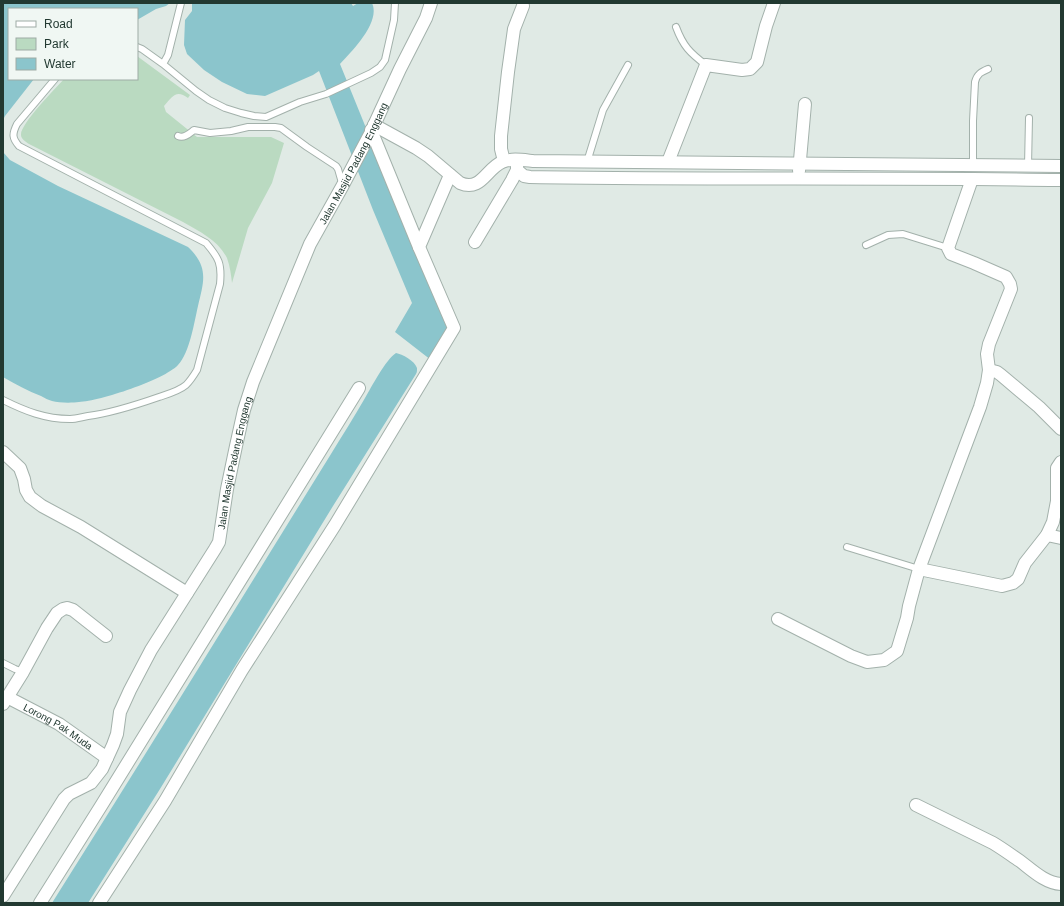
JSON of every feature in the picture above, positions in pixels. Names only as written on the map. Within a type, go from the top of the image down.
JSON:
[{"type":"street","name":"Jalan Masjid Padang Enggang","points":[[3,896],[7,878],[64,799],[69,794],[91,783],[102,769],[117,734],[120,712],[124,702],[151,650],[210,559],[219,542],[227,489],[236,446],[244,410],[253,382],[310,244],[372,130],[400,69],[426,18],[431,3]]},
{"type":"street","points":[[668,162],[706,65],[742,70],[750,69],[757,62],[766,26],[774,3]]},
{"type":"street","points":[[504,161],[501,149],[501,136],[508,72],[514,29],[523,6]]},
{"type":"street","points":[[799,178],[805,104]]},
{"type":"street","points":[[372,130],[416,148],[436,162],[460,183],[465,185],[473,185],[483,179],[498,164],[504,161],[517,165],[533,161],[1061,166]]},
{"type":"street","points":[[99,903],[165,801],[242,670],[335,526],[454,328],[419,247],[372,130]]},
{"type":"street","points":[[517,165],[524,176],[530,177],[1061,180]]},
{"type":"street","points":[[475,242],[503,196],[517,165]]},
{"type":"street","points":[[419,247],[450,175]]},
{"type":"street","points":[[778,619],[850,656],[867,662],[884,660],[897,651],[919,569],[980,407],[989,370],[987,354],[989,344],[1011,289],[1006,277],[951,254],[948,248],[972,179]]},
{"type":"street","points":[[989,370],[997,372],[1001,375],[1061,429]]},
{"type":"street","points":[[40,903],[359,388]]},
{"type":"street","points":[[3,452],[20,468],[26,490],[30,497],[42,506],[81,527],[187,593]]},
{"type":"street","points":[[919,569],[1002,586],[1013,583],[1018,579],[1025,563],[1053,522],[1057,501],[1057,468],[1061,462]]},
{"type":"street","points":[[1046,534],[1061,538]]},
{"type":"street","points":[[5,700],[23,672],[53,618],[63,609],[68,608],[73,610],[106,636]]},
{"type":"street","name":"Lorong Pak Muda","points":[[5,700],[59,724],[107,758]]},
{"type":"street","points":[[916,805],[1004,849],[1036,874],[1056,884],[1061,884]]},
{"type":"lane","points":[[163,64],[168,55],[181,3]]},
{"type":"lane","points":[[138,47],[163,64],[209,100],[225,108],[241,113],[254,116],[266,116],[300,102],[326,94],[371,73],[380,67],[385,60],[394,20],[395,3]]},
{"type":"lane","points":[[676,28],[680,39],[690,52],[706,65]]},
{"type":"lane","points":[[587,162],[603,110],[628,65]]},
{"type":"lane","points":[[974,165],[973,120],[975,82],[980,72],[988,69]]},
{"type":"lane","points":[[3,400],[22,410],[56,418],[71,419],[98,415],[132,407],[176,391],[186,385],[193,378],[197,370],[222,272],[219,260],[206,243],[19,146],[14,141],[14,130],[17,124],[54,80]]},
{"type":"lane","points":[[1028,166],[1029,118]]},
{"type":"lane","points":[[178,136],[183,137],[194,130],[210,133],[231,131],[248,127],[281,128],[336,166],[343,185]]},
{"type":"lane","points":[[866,245],[888,235],[903,234],[948,248]]},
{"type":"lane","points":[[847,547],[919,569]]},
{"type":"lane","points":[[3,663],[23,672]]},
{"type":"green space","points":[[138,57],[190,95],[188,98],[180,94],[174,95],[164,106],[166,112],[197,137],[271,137],[284,143],[272,183],[248,228],[232,283],[227,258],[214,241],[183,222],[29,144],[24,140],[21,136],[22,130],[32,115],[63,80],[138,80]]},
{"type":"water","points":[[3,3],[170,3],[138,19],[138,8],[8,8],[8,80],[33,80],[3,120]]},
{"type":"water","points":[[192,3],[351,3],[353,6],[358,3],[372,3],[374,11],[369,27],[358,44],[340,64],[449,332],[431,360],[395,332],[412,303],[373,210],[319,71],[265,96],[247,94],[222,82],[204,70],[187,54],[184,45],[185,20],[192,11]]},
{"type":"water","points":[[3,152],[10,160],[58,186],[188,247],[195,254],[202,268],[202,289],[186,353],[178,365],[171,371],[146,383],[116,394],[89,401],[76,402],[51,401],[26,390],[3,377]]},
{"type":"water","points":[[396,353],[405,356],[416,365],[416,374],[333,506],[160,789],[88,903],[52,903],[357,412],[379,374],[392,356]]}]
